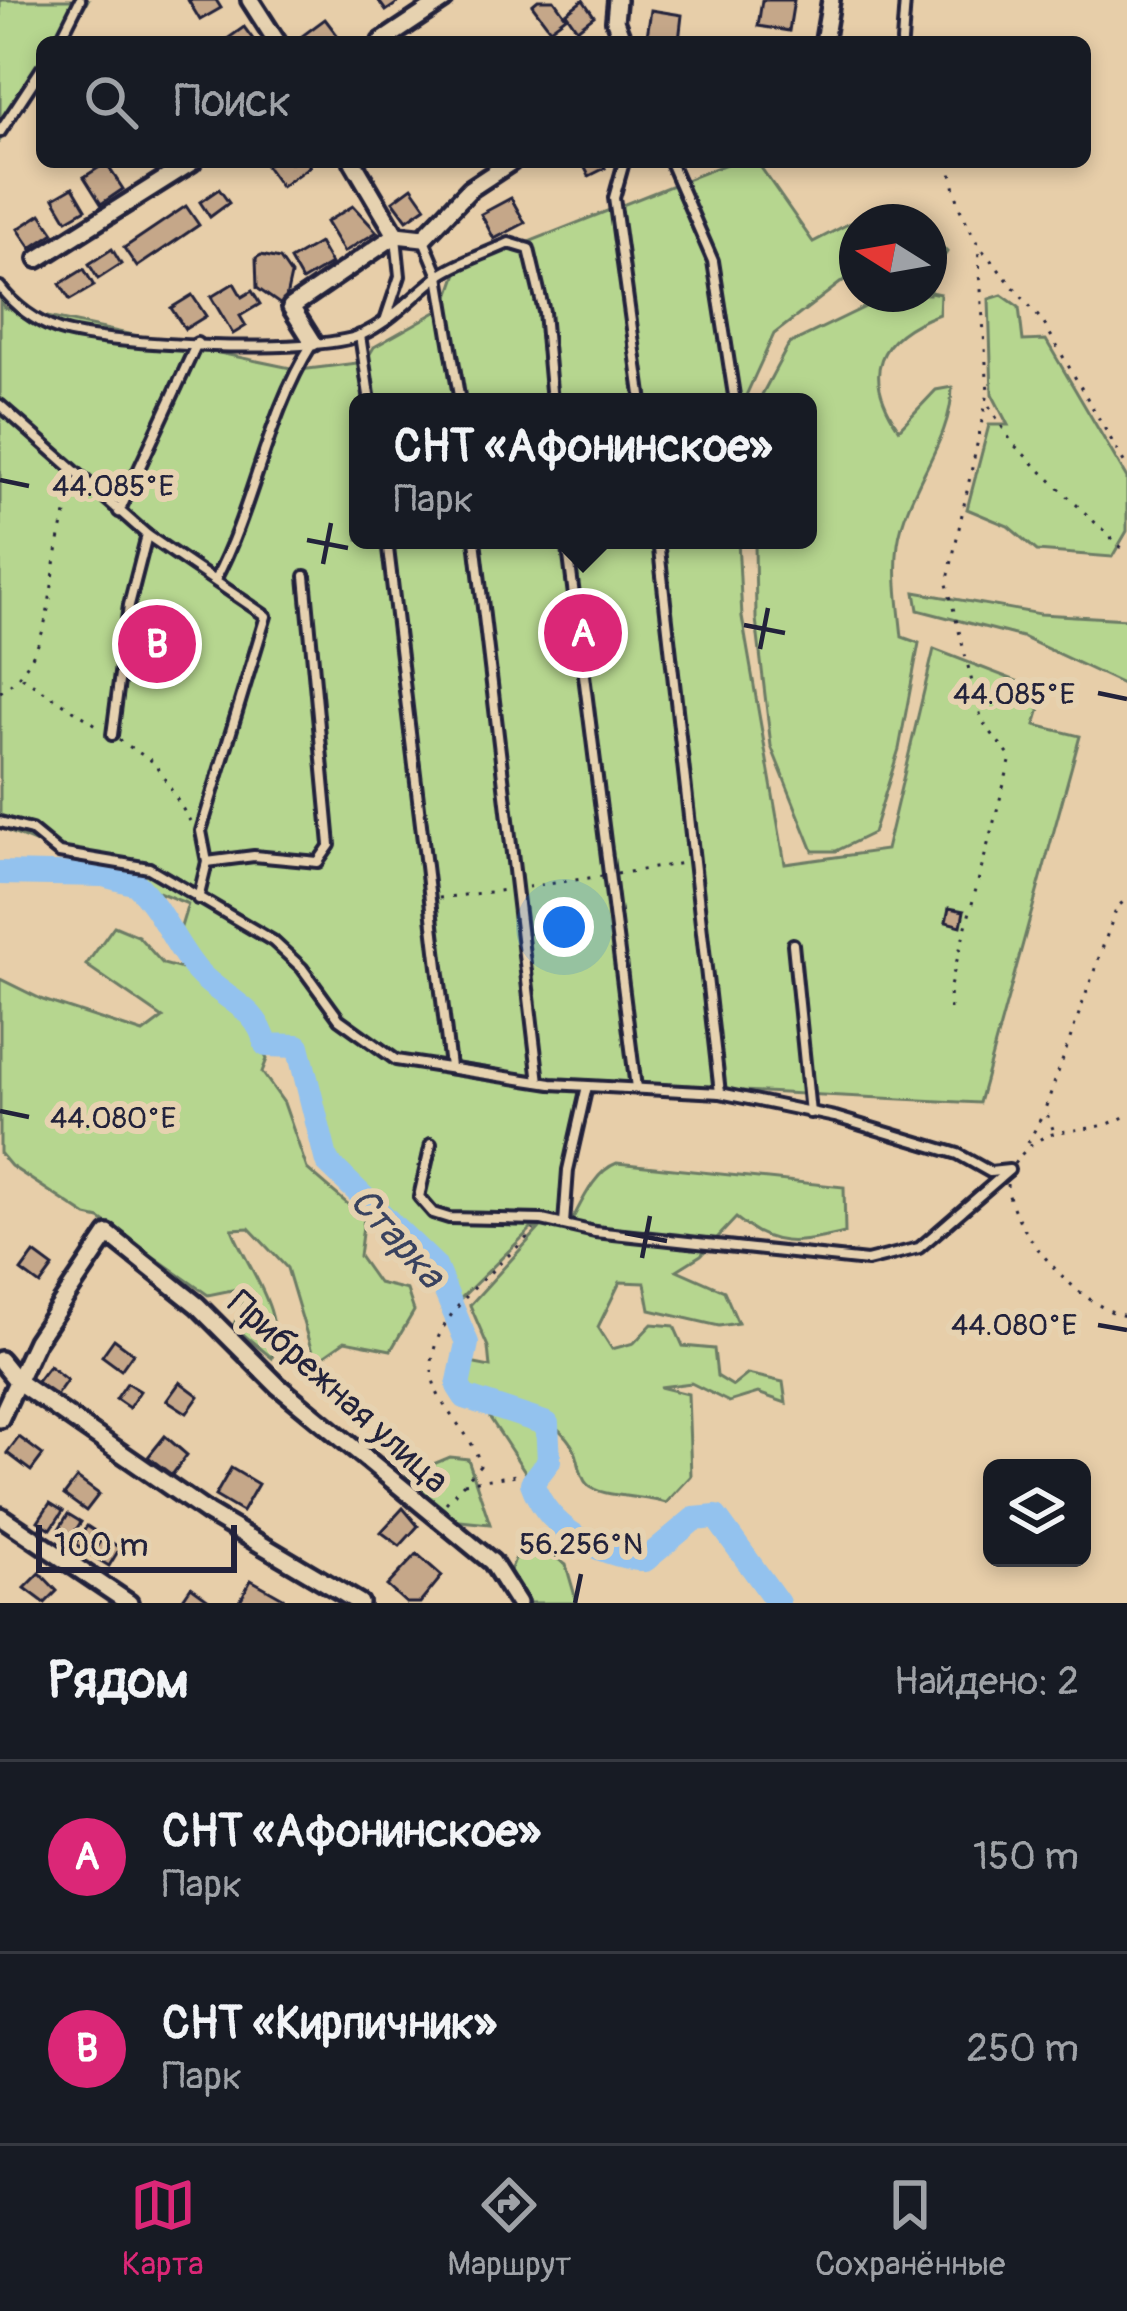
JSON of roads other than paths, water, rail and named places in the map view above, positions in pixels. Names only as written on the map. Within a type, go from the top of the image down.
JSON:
[{"type":"street","points":[[250,0],[273,36]]},
{"type":"street","points":[[390,36],[444,0]]},
{"type":"street","points":[[617,0],[615,21],[621,36]]},
{"type":"street","points":[[825,36],[831,0]]},
{"type":"street","points":[[38,259],[182,168]]},
{"type":"street","points":[[356,168],[396,236]]},
{"type":"street","points":[[313,342],[291,307],[396,236],[423,238],[470,189],[502,168]]},
{"type":"street","name":"Прибрежная улица","points":[[17,1381],[36,1341],[108,1234],[197,1305],[278,1385],[435,1520],[492,1562],[518,1603]]},
{"type":"street","points":[[0,1360],[17,1381],[208,1513],[359,1603]]},
{"type":"street","points":[[0,1419],[17,1381]]},
{"type":"street","points":[[0,1516],[129,1603]]},
{"type":"lane","points":[[61,36],[80,0]]},
{"type":"lane","points":[[902,36],[905,0]]},
{"type":"lane","points":[[0,132],[36,77]]},
{"type":"lane","points":[[622,168],[614,198],[641,393]]},
{"type":"lane","points":[[673,168],[713,261],[735,393]]},
{"type":"lane","points":[[385,321],[400,276],[396,236]]},
{"type":"lane","points":[[423,238],[439,276],[458,393]]},
{"type":"lane","points":[[0,287],[31,316],[62,331],[197,343],[313,342],[360,335],[385,321],[439,276],[509,243],[530,249],[544,312],[551,393]]},
{"type":"lane","points":[[360,335],[369,393]]},
{"type":"lane","points":[[215,580],[239,533],[271,430],[313,342]]},
{"type":"lane","points":[[119,512],[197,343]]},
{"type":"lane","points":[[0,405],[147,536],[266,616],[201,831],[207,862],[198,899]]},
{"type":"lane","points":[[112,735],[129,605],[147,536]]},
{"type":"lane","points":[[388,549],[450,1067]]},
{"type":"lane","points":[[476,549],[539,1082]]},
{"type":"lane","points":[[567,549],[605,876],[636,1088]]},
{"type":"lane","points":[[659,549],[720,1093]]},
{"type":"lane","points":[[207,862],[281,856],[318,862],[330,845],[305,576]]},
{"type":"lane","points":[[0,822],[31,830],[59,853],[148,868],[280,946],[339,1018],[386,1055],[539,1082],[720,1093],[958,1154],[990,1172],[1009,1170],[919,1249],[867,1261],[542,1220],[433,1213],[418,1188],[431,1144]]},
{"type":"lane","points":[[793,944],[810,1113]]},
{"type":"lane","points":[[563,1224],[568,1170],[587,1086]]},
{"type":"waterway","name":"Старка","points":[[0,873],[103,875],[136,884],[197,971],[247,1012],[266,1045],[298,1046],[327,1162],[435,1266],[467,1343],[458,1386],[465,1397],[547,1424],[549,1461],[532,1483],[563,1527],[593,1546],[645,1560],[694,1519],[716,1517],[778,1603]]},
{"type":"place","name":"СНТ «Афонинское»","points":[[583,633]]},
{"type":"place","name":"СНТ «Кирпичник»","points":[[157,644]]}]
